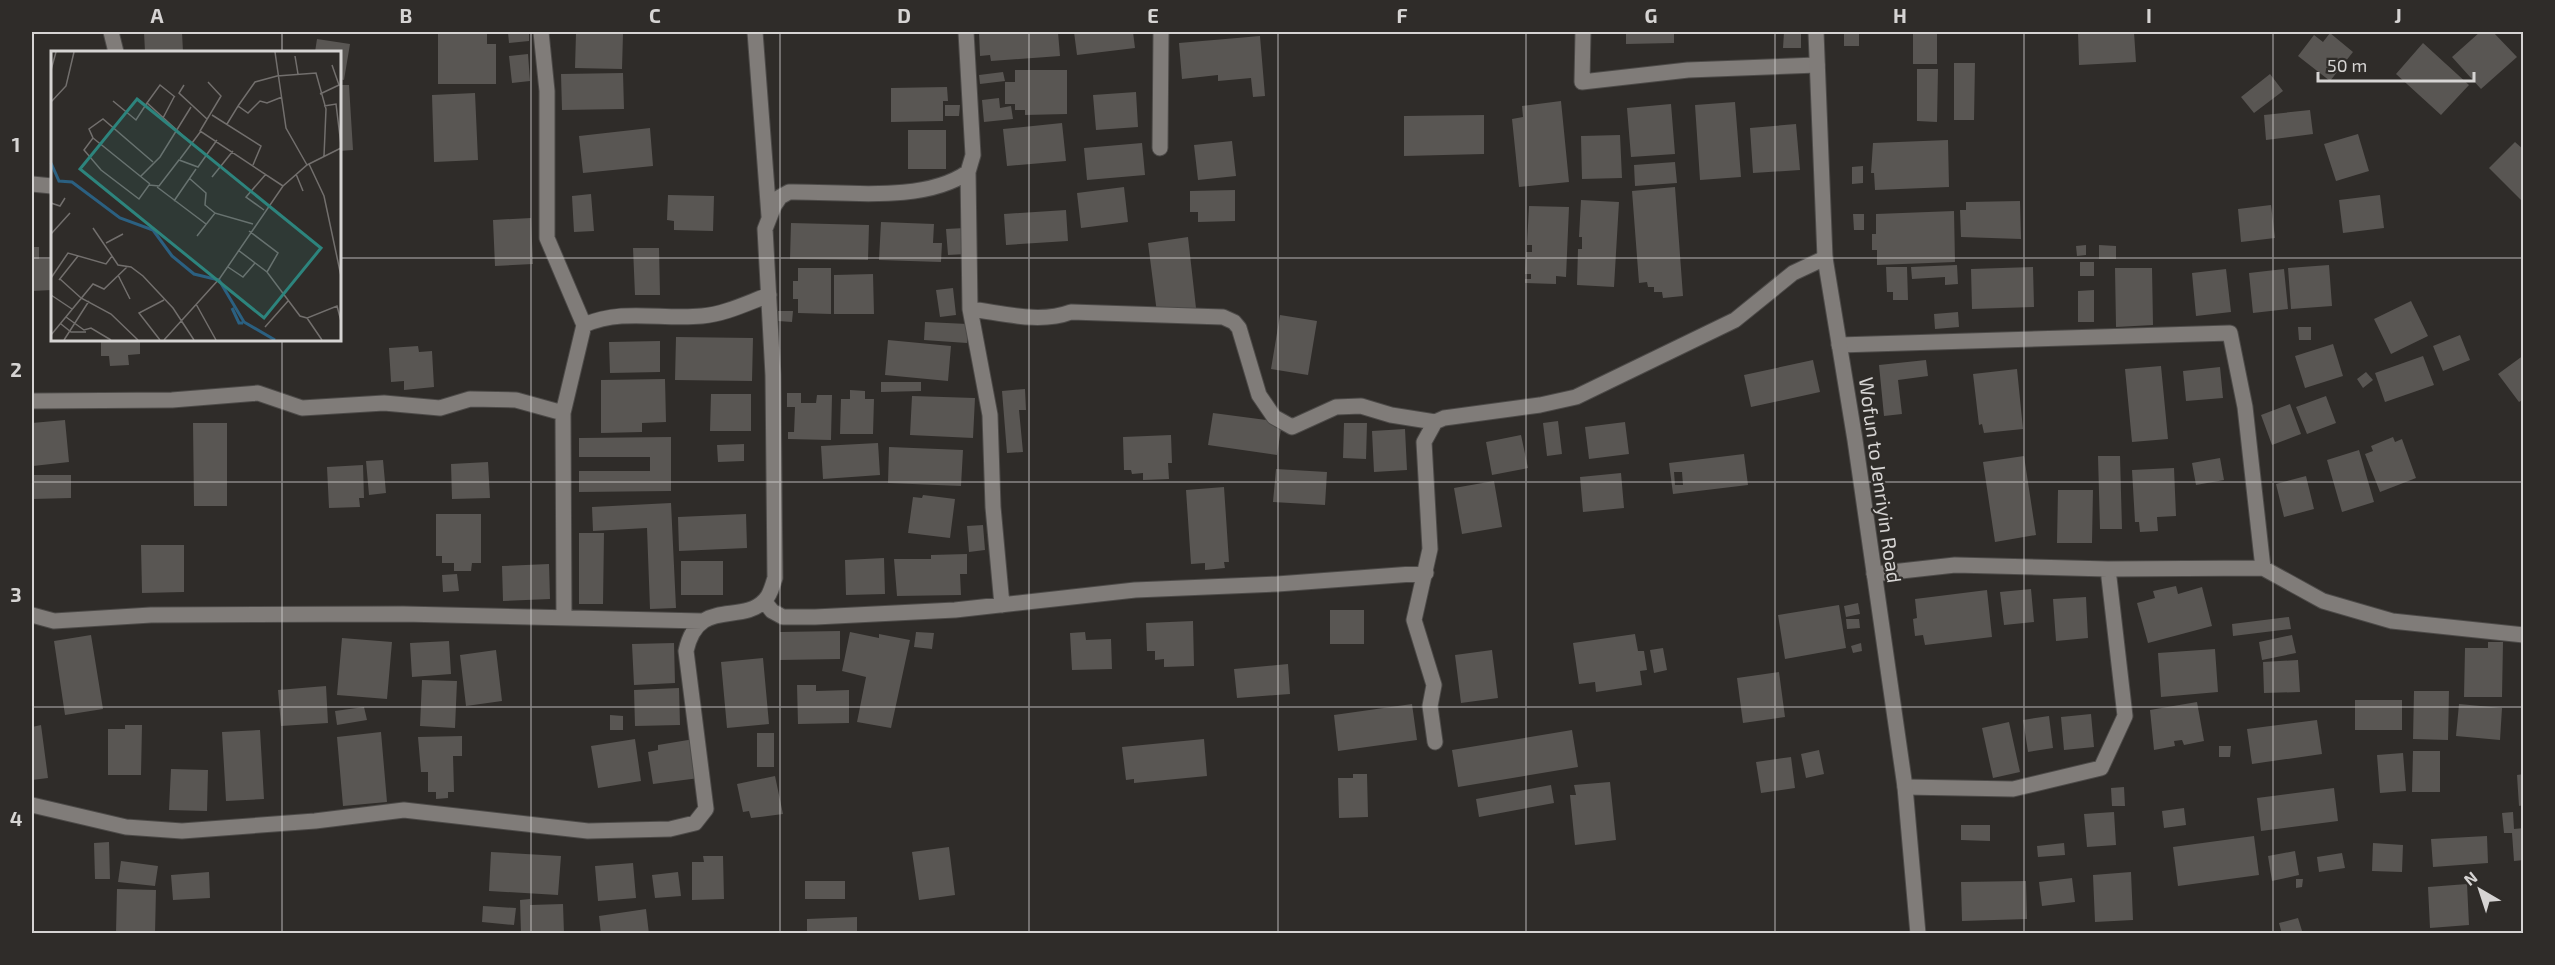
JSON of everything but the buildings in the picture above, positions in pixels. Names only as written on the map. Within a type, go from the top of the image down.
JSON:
[{"type":"street","points":[[111,32],[116,51]]},
{"type":"street","points":[[541,32],[547,91],[547,238],[584,325],[563,412],[564,618]]},
{"type":"street","points":[[755,32],[769,216]]},
{"type":"street","points":[[966,32],[973,155],[968,172],[970,309],[990,415],[993,507],[1002,605]]},
{"type":"street","points":[[1160,148],[1161,32]]},
{"type":"street","points":[[1583,32],[1582,82],[1688,70],[1817,65]]},
{"type":"street","name":"Wofun to Jenriyin Road","points":[[1816,32],[1825,258],[1905,787],[1918,933]]},
{"type":"street","points":[[32,615],[54,621],[151,615],[404,614],[702,621],[753,608],[764,601],[775,579],[774,375],[765,229],[769,216],[780,197],[789,192],[874,195],[944,184],[968,172]]},
{"type":"street","points":[[32,184],[51,186]]},
{"type":"street","points":[[970,309],[1042,318],[1054,318],[1071,312],[1223,317],[1234,322],[1239,328],[1259,395],[1274,417],[1292,427],[1336,407],[1361,406],[1391,415],[1435,422],[1444,418],[1539,405],[1575,396],[1735,320],[1793,273],[1825,258]]},
{"type":"street","points":[[584,325],[602,317],[623,314],[701,316],[769,296]]},
{"type":"street","points":[[1839,345],[2230,333],[2245,407],[2263,568]]},
{"type":"street","points":[[32,401],[172,400],[258,393],[302,408],[384,403],[440,408],[470,399],[516,400],[563,412]]},
{"type":"street","points":[[1435,422],[1424,442],[1430,549],[1414,620],[1434,685],[1430,706],[1435,742]]},
{"type":"street","points":[[1874,574],[1954,566],[2108,569],[2263,568],[2323,601],[2392,621],[2523,635]]},
{"type":"street","points":[[1905,787],[2013,789],[2101,768],[2125,716],[2108,569]]},
{"type":"street","points":[[764,601],[772,611],[783,617],[955,610],[1135,590],[1277,584],[1426,573]]},
{"type":"street","points":[[32,804],[126,827],[182,831],[315,821],[404,810],[588,831],[683,827],[695,823],[706,809],[686,651],[689,636],[694,627],[702,621]]}]
